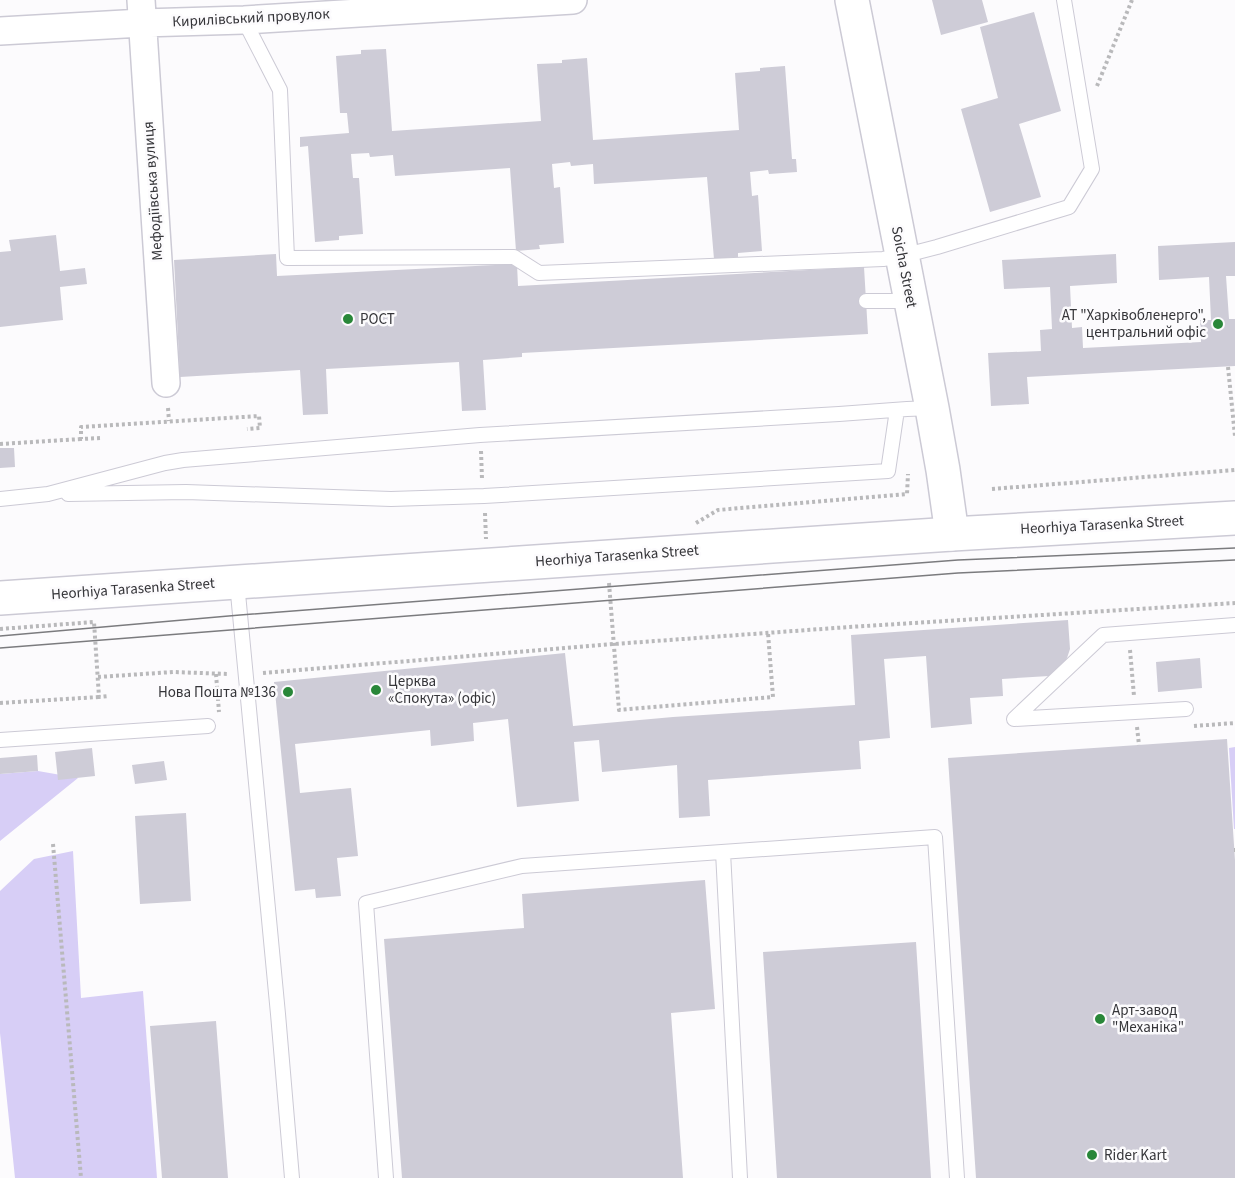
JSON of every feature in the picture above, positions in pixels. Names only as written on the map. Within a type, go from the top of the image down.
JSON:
[{"type":"main road","name":"Soicha Street","points":[[852,0],[932,408],[952,534]]},
{"type":"main road","name":"Heorhiya Tarasenka Street","points":[[0,598],[952,534],[1235,518]]},
{"type":"street","name":"Кирилівський провулок","points":[[0,31],[141,11],[244,20],[573,0]]},
{"type":"street","name":"Мефодіївська вулиця","points":[[141,11],[166,383]]},
{"type":"lane","points":[[244,20],[280,90],[287,258],[514,257],[539,273],[883,259],[902,256],[1069,207],[1092,169],[1064,0]]},
{"type":"lane","points":[[866,301],[910,301]]},
{"type":"lane","points":[[48,494],[183,460],[480,435],[932,408]]},
{"type":"lane","points":[[0,499],[48,494],[186,492],[367,499],[437,498],[888,471],[897,410]]},
{"type":"lane","points":[[237,582],[292,1178]]},
{"type":"lane","points":[[1186,709],[1014,718],[1103,635],[1235,626]]},
{"type":"lane","points":[[0,740],[208,726]]},
{"type":"lane","points":[[386,1178],[366,903],[522,866],[935,837],[957,1178]]},
{"type":"lane","points":[[723,852],[740,1178]]},
{"type":"path","points":[[1084,120],[1132,0]]},
{"type":"path","points":[[1228,367],[1235,436]]},
{"type":"path","points":[[81,439],[81,427],[259,416],[260,428],[247,429]]},
{"type":"path","points":[[0,444],[100,438]]},
{"type":"path","points":[[992,489],[1235,470]]},
{"type":"path","points":[[691,525],[718,510],[907,494]]},
{"type":"path","points":[[609,579],[619,710],[773,697],[768,633]]},
{"type":"path","points":[[98,677],[174,672],[245,675],[614,644],[1235,603]]},
{"type":"path","points":[[1126,610],[1139,745]]},
{"type":"path","points":[[0,629],[94,622],[99,697]]},
{"type":"path","points":[[216,674],[220,715]]},
{"type":"path","points":[[0,703],[108,696]]},
{"type":"path","points":[[53,844],[81,1178]]},
{"type":"shaded area","points":[[1235,747],[1235,829],[1234,829],[1229,748]]},
{"type":"shaded area","points":[[38,771],[78,778],[0,841],[0,774]]},
{"type":"shaded area","points":[[73,851],[81,998],[143,991],[157,1178],[15,1178],[0,1033],[0,891],[34,859]]},
{"type":"building","points":[[932,0],[982,0],[988,22],[941,35]]},
{"type":"building","points":[[1034,12],[1061,111],[1019,124],[1041,197],[990,212],[961,109],[998,98],[980,27]]},
{"type":"building","points":[[386,49],[392,131],[541,121],[537,64],[562,63],[562,60],[587,58],[593,140],[739,130],[735,73],[785,66],[792,159],[796,159],[797,172],[769,174],[768,170],[750,172],[752,196],[758,195],[762,251],[738,253],[738,257],[714,259],[707,177],[594,184],[593,164],[571,166],[570,162],[552,164],[554,188],[560,187],[564,243],[539,245],[540,249],[516,251],[510,168],[395,176],[393,155],[370,157],[369,153],[351,154],[353,178],[359,178],[363,234],[339,236],[339,240],[315,242],[308,146],[300,147],[300,137],[349,133],[347,113],[340,113],[336,56],[361,54],[361,50]]},
{"type":"building","points":[[56,235],[60,271],[85,268],[87,284],[60,287],[63,320],[0,327],[0,252],[11,251],[9,240]]},
{"type":"building","name":"АТ \"Харківобленерго\", центральний офіс","points":[[1235,242],[1235,276],[1226,276],[1229,319],[1235,319],[1235,366],[1027,377],[1029,404],[991,406],[988,353],[1041,351],[1040,330],[1052,329],[1050,287],[1004,289],[1002,260],[1116,254],[1117,283],[1070,286],[1072,328],[1082,327],[1083,348],[1201,342],[1200,320],[1211,320],[1209,277],[1159,280],[1158,246]]},
{"type":"building","points":[[276,254],[277,276],[517,264],[518,286],[864,267],[868,334],[522,353],[522,357],[483,360],[486,410],[462,411],[459,362],[326,369],[328,414],[303,415],[300,370],[180,377],[174,260]]},
{"type":"building","points":[[0,448],[14,448],[15,467],[0,468]]},
{"type":"building","points":[[1068,620],[1070,649],[1059,672],[1049,676],[1002,679],[1003,696],[970,698],[972,724],[931,728],[926,656],[884,659],[890,738],[859,741],[861,769],[708,780],[710,816],[679,818],[677,765],[602,772],[599,740],[574,742],[579,801],[517,807],[508,719],[473,723],[474,741],[431,746],[430,730],[295,744],[300,793],[351,788],[358,856],[337,858],[341,896],[316,898],[315,889],[295,891],[274,682],[565,653],[573,726],[855,705],[851,635]]},
{"type":"building","points":[[1200,658],[1202,688],[1158,692],[1156,662]]},
{"type":"building","name":"Арт-завод \"Механіка\"","points":[[1227,739],[1235,860],[1235,1178],[976,1178],[948,758]]},
{"type":"building","points":[[92,748],[95,776],[58,780],[55,752]]},
{"type":"building","points":[[37,755],[38,771],[0,774],[0,758]]},
{"type":"building","points":[[164,761],[167,780],[135,784],[132,765]]},
{"type":"building","points":[[186,813],[191,901],[140,904],[135,816]]},
{"type":"building","points":[[705,880],[715,1009],[671,1013],[683,1178],[402,1178],[384,939],[524,928],[522,894]]},
{"type":"building","points":[[916,942],[931,1178],[777,1178],[763,952]]},
{"type":"building","points":[[216,1021],[228,1178],[162,1178],[150,1026]]},
{"type":"tram line","points":[[0,636],[240,615],[958,560],[1235,548]]},
{"type":"tram line","points":[[0,648],[958,573],[1235,560]]},
{"type":"place","name":"РОСТ","points":[[348,319]]},
{"type":"place","name":"АТ \"Харківобленерго\", центральний офіс","points":[[1218,324]]},
{"type":"place","name":"Церква «Спокута» (офіс)","points":[[376,690]]},
{"type":"place","name":"Нова Пошта №136","points":[[288,692]]},
{"type":"place","name":"Арт-завод \"Механіка\"","points":[[1100,1019]]},
{"type":"place","name":"Rider Kart","points":[[1092,1155]]}]
